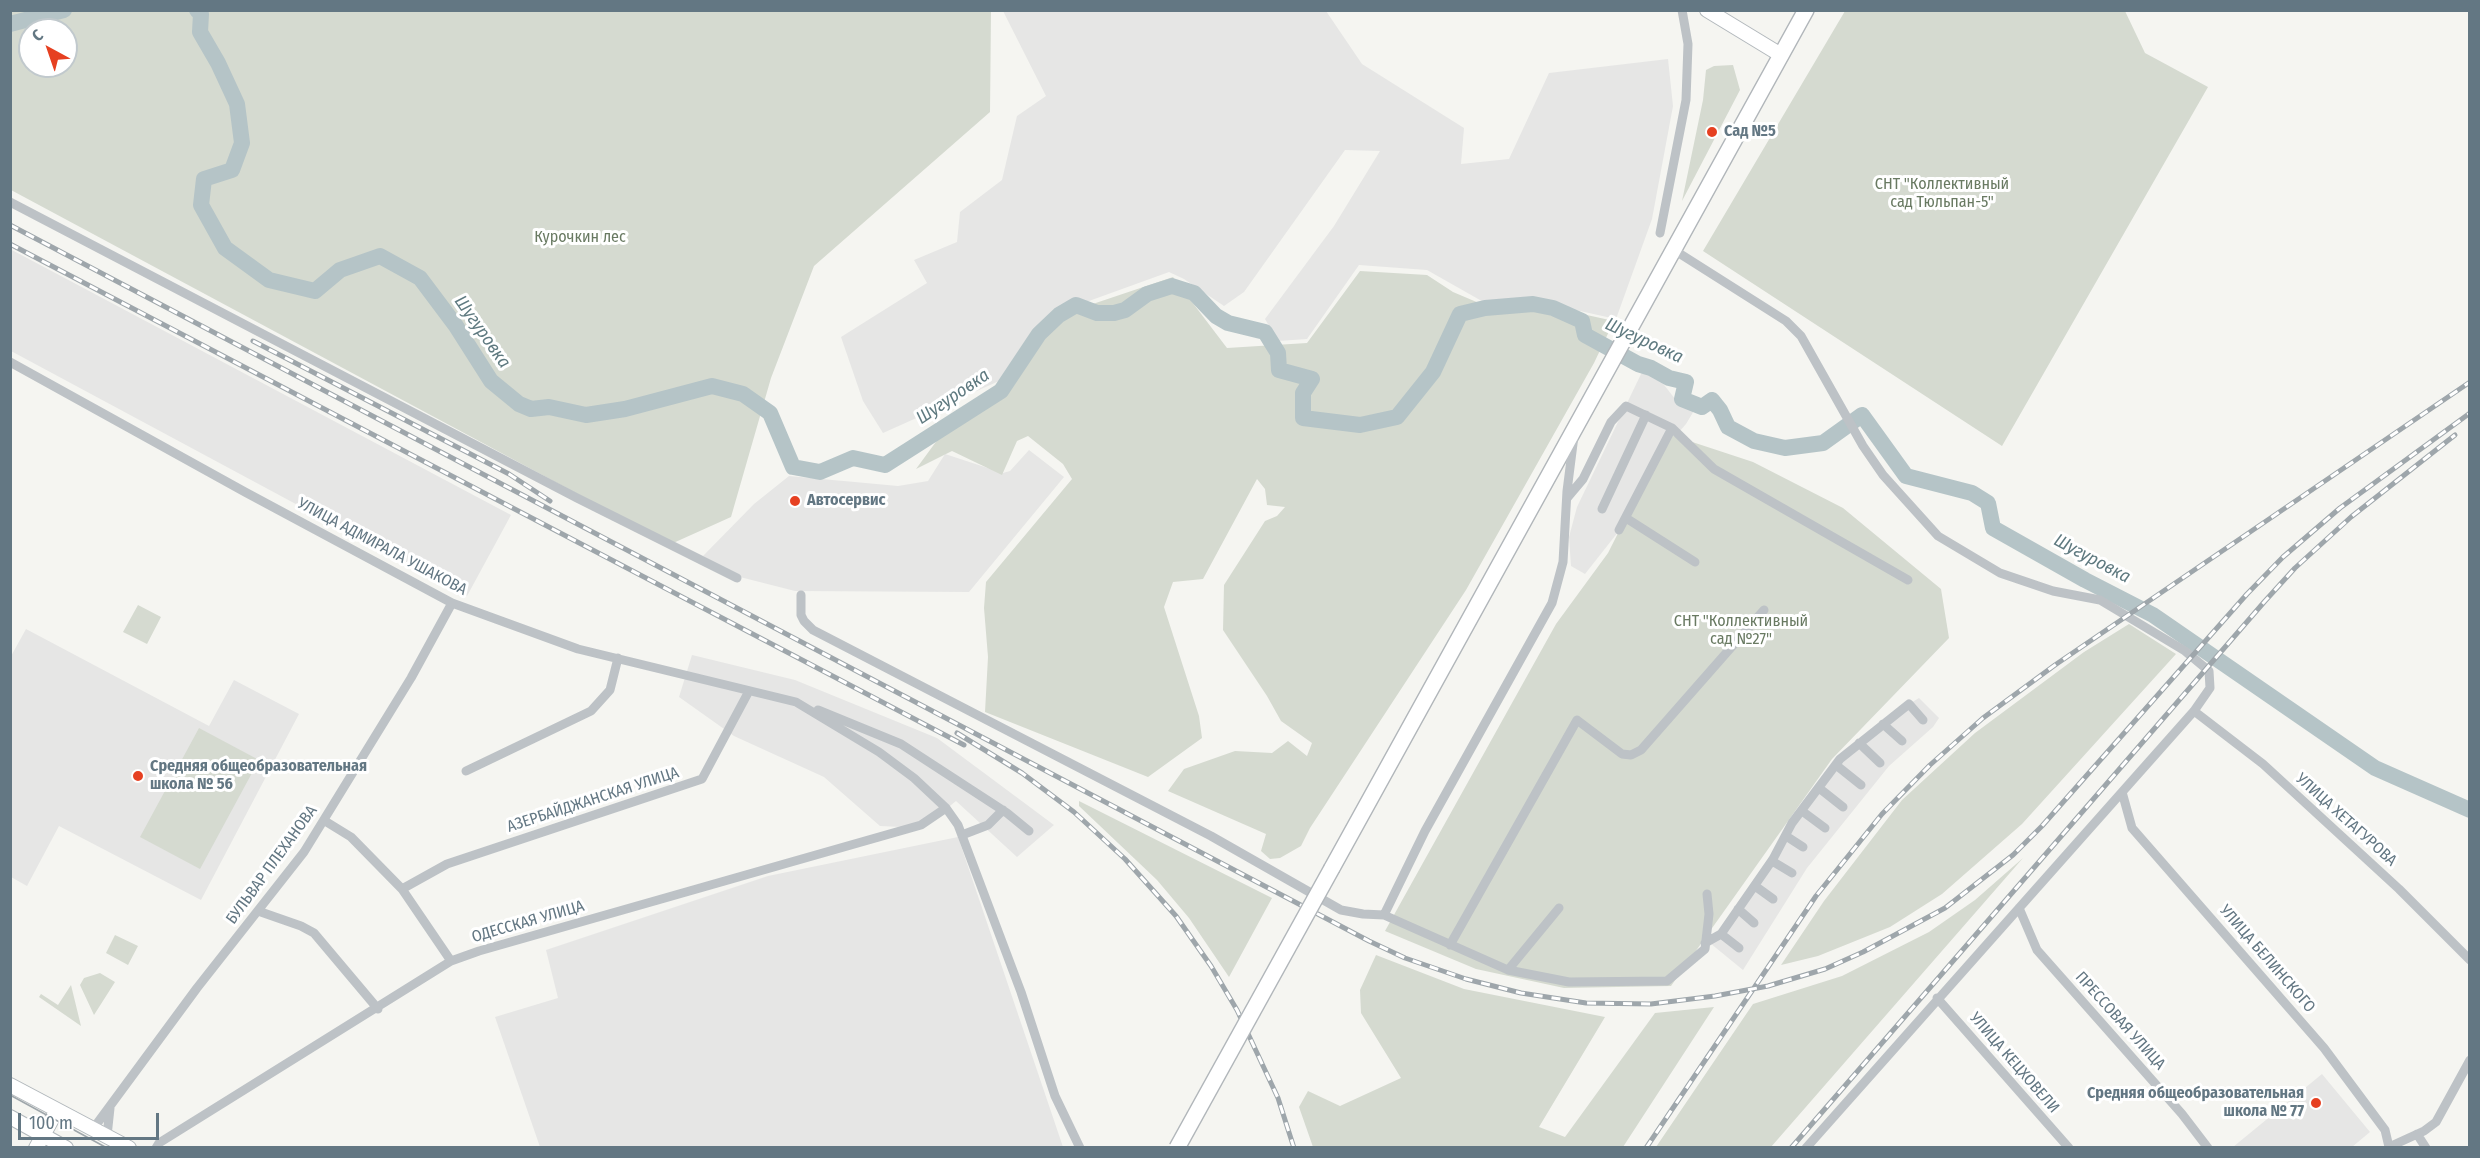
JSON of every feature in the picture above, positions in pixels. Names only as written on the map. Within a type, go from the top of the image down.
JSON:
[{"type":"main road","points":[[1707,10],[1781,55]]},
{"type":"main road","points":[[1177,1148],[1806,10]]},
{"type":"main road","points":[[10,1085],[129,1148]]},
{"type":"main road","points":[[39,1142],[57,1110]]},
{"type":"main road","points":[[10,1117],[39,1142],[66,1148]]},
{"type":"street","points":[[1660,233],[1686,100],[1688,44],[1682,10]]},
{"type":"street","points":[[10,202],[577,498],[737,578]]},
{"type":"street","points":[[1674,250],[1785,321],[1802,336],[1863,446],[1883,475],[1938,536],[2000,573],[2053,591],[2100,600],[2185,651],[2209,672],[2210,688],[2194,711],[1806,1148]]},
{"type":"street","name":"УЛИЦА АДМИРАЛА УШАКОВА","points":[[10,362],[452,603],[578,649],[796,702],[879,752],[914,778],[946,808],[962,835],[1021,992],[1055,1096],[1080,1148]]},
{"type":"street","points":[[1566,498],[1583,479],[1611,422],[1626,406],[1672,428],[1714,469],[1908,580]]},
{"type":"street","points":[[1602,509],[1646,415]]},
{"type":"street","points":[[1384,915],[1425,831],[1552,603],[1563,562],[1566,498],[1575,428]]},
{"type":"street","points":[[1620,530],[1672,428]]},
{"type":"street","points":[[1626,518],[1695,562]]},
{"type":"street","points":[[801,595],[801,615],[813,630],[1211,836],[1341,910],[1384,915],[1508,970],[1569,982],[1667,981],[1705,949],[1709,914],[1707,894]]},
{"type":"street","name":"БУЛЬВАР ПЛЕХАНОВА","points":[[93,1129],[136,1068],[325,821],[411,678],[452,603]]},
{"type":"street","points":[[1450,945],[1577,720],[1622,754],[1630,755],[1641,750],[1764,610]]},
{"type":"street","points":[[466,771],[591,711],[609,690],[618,658]]},
{"type":"street","name":"АЗЕРБАЙДЖАНСКАЯ УЛИЦА","points":[[402,890],[447,864],[702,779],[749,691]]},
{"type":"street","points":[[796,702],[901,744],[1004,810],[1029,831]]},
{"type":"street","points":[[1705,943],[1721,934],[1772,861],[1802,811],[1836,765],[1859,743],[1909,704],[1923,720]]},
{"type":"street","name":"УЛИЦА ХЕТАГУРОВА","points":[[2194,711],[2263,764],[2399,889],[2469,960]]},
{"type":"street","points":[[1882,724],[1902,741]]},
{"type":"street","points":[[1859,743],[1880,763]]},
{"type":"street","points":[[1836,765],[1861,785]]},
{"type":"street","points":[[1819,788],[1843,807]]},
{"type":"street","name":"УЛИЦА БЕЛИНСКОГО","points":[[2122,792],[2132,828],[2324,1048],[2385,1130],[2389,1148]]},
{"type":"street","name":"ОДЕССКАЯ УЛИЦА","points":[[156,1148],[159,1143],[378,1009],[451,961],[921,825],[946,808]]},
{"type":"street","points":[[962,835],[988,825],[1004,810]]},
{"type":"street","points":[[1802,811],[1825,828]]},
{"type":"street","points":[[325,821],[351,837],[402,890],[451,961]]},
{"type":"street","points":[[1786,836],[1803,847]]},
{"type":"street","points":[[1772,861],[1792,873]]},
{"type":"street","points":[[1755,886],[1773,899]]},
{"type":"street","points":[[1508,970],[1559,908]]},
{"type":"street","name":"ПРЕССОВАЯ УЛИЦА","points":[[2019,908],[2037,950],[2182,1114],[2208,1148]]},
{"type":"street","points":[[1738,909],[1754,923]]},
{"type":"street","points":[[258,911],[314,933],[378,1009]]},
{"type":"street","points":[[1721,934],[1739,948]]},
{"type":"street","name":"УЛИЦА КЕЦХОВЕЛИ","points":[[1937,998],[2068,1148]]},
{"type":"street","points":[[2389,1148],[2436,1122],[2469,1060]]},
{"type":"street","points":[[107,1136],[110,1107]]},
{"type":"street","points":[[2417,1134],[2426,1148]]},
{"type":"shaded area","points":[[1003,11],[1326,11],[1362,64],[1464,128],[1461,164],[1509,159],[1549,73],[1668,59],[1673,106],[1652,219],[1616,319],[1526,299],[1487,304],[1427,270],[1359,265],[1307,339],[1278,341],[1265,319],[1334,226],[1380,151],[1345,150],[1244,292],[1224,306],[1184,279],[1169,272],[1089,301],[1067,303],[1035,328],[999,381],[883,433],[863,401],[841,337],[927,283],[914,260],[957,242],[960,212],[1002,180],[1017,116],[1046,96]]},
{"type":"shaded area","points":[[10,249],[511,515],[467,596],[11,351]]},
{"type":"shaded area","points":[[1642,372],[1661,381],[1679,404],[1695,409],[1686,424],[1665,448],[1626,522],[1585,574],[1571,566],[1569,537],[1577,507]]},
{"type":"shaded area","points":[[1029,450],[1064,477],[969,592],[795,591],[736,576],[703,556],[754,504],[789,476],[898,486],[928,481],[945,454],[1003,473],[1010,471]]},
{"type":"shaded area","name":"Средняя общеобразовательная школа № 56","points":[[26,629],[209,726],[234,680],[299,714],[201,900],[59,826],[27,886],[11,877],[10,658]]},
{"type":"shaded area","points":[[692,655],[795,680],[937,738],[1054,825],[1017,857],[956,801],[923,828],[880,826],[824,777],[734,736],[679,697]]},
{"type":"shaded area","points":[[1919,698],[1939,718],[1933,727],[1889,766],[1807,868],[1743,970],[1710,943],[1823,779],[1909,704]]},
{"type":"shaded area","points":[[958,837],[1063,1147],[540,1147],[495,1017],[558,998],[546,950],[768,876]]},
{"type":"shaded area","name":"Средняя общеобразовательная школа № 77","points":[[2322,1074],[2370,1132],[2352,1147],[2233,1147]]},
{"type":"green space","name":"Курочкин лес","points":[[10,11],[991,11],[990,112],[814,266],[771,378],[731,517],[671,544],[11,190]]},
{"type":"green space","name":"СНТ \"Коллективный сад Тюльпан-5\"","points":[[1845,11],[2125,11],[2145,53],[2208,87],[2002,446],[1703,251]]},
{"type":"green space","points":[[1733,65],[1740,90],[1682,201],[1703,100],[1706,70],[1714,66]]},
{"type":"green space","points":[[1360,271],[1427,275],[1453,292],[1486,306],[1528,302],[1614,321],[1594,363],[1466,590],[1310,828],[1301,846],[1280,858],[1270,859],[1261,851],[1266,834],[1168,791],[1184,769],[1235,751],[1272,753],[1288,741],[1307,756],[1312,743],[1281,721],[1223,630],[1224,585],[1265,521],[1277,516],[1285,507],[1267,505],[1265,489],[1257,479],[1203,579],[1173,582],[1164,607],[1199,716],[1202,738],[1148,777],[985,712],[988,657],[984,608],[986,582],[1072,479],[1063,464],[1028,436],[1017,441],[1002,475],[952,451],[916,469],[949,424],[1015,384],[1018,356],[1072,311],[1173,277],[1227,348],[1307,343]]},
{"type":"green space","name":"СНТ \"Коллективный сад №27\"","points":[[1668,434],[1753,462],[1843,508],[1941,589],[1949,638],[1832,759],[1671,986],[1564,988],[1476,969],[1385,931],[1556,624],[1608,553]]},
{"type":"green space","points":[[138,605],[161,617],[147,644],[123,632]]},
{"type":"green space","points":[[2129,624],[2176,654],[2022,824],[1942,894],[1890,927],[1818,956],[1781,965],[1824,901],[1902,800],[1975,733],[2084,652]]},
{"type":"green space","points":[[199,728],[259,760],[200,869],[140,837]]},
{"type":"green space","points":[[1079,801],[1272,898],[1229,977],[1189,918],[1157,880],[1079,806]]},
{"type":"green space","points":[[2023,858],[1771,1147],[1656,1147],[1753,1004],[1842,976],[1929,932],[1975,900]]},
{"type":"green space","points":[[115,935],[138,946],[128,965],[106,953]]},
{"type":"green space","points":[[1376,955],[1464,989],[1605,1017],[1539,1127],[1565,1137],[1655,1013],[1714,1007],[1623,1147],[1313,1147],[1299,1107],[1308,1091],[1340,1106],[1401,1078],[1361,1013],[1360,990]]},
{"type":"green space","points":[[100,973],[115,982],[94,1015],[80,985],[84,978]]},
{"type":"green space","points":[[71,985],[81,1026],[39,997],[41,994],[58,1005]]},
{"type":"waterway","name":"Шугуровка","points":[[10,24],[64,10]]},
{"type":"waterway","name":"Шугуровка","points":[[197,10],[201,14],[200,32],[218,63],[237,104],[242,143],[232,170],[204,179],[201,205],[225,248],[269,280],[315,291],[340,270],[380,256],[420,278],[456,326],[491,381],[519,404],[531,409],[549,407],[586,415],[625,409],[712,386],[743,394],[770,413],[793,467],[820,472],[853,458],[885,465],[1001,391],[1039,334],[1059,315],[1076,305],[1097,313],[1114,313],[1125,310],[1147,294],[1172,286],[1194,293],[1216,316],[1228,323],[1265,332],[1278,353],[1279,370],[1312,379],[1303,393],[1303,418],[1360,425],[1397,417],[1433,372],[1460,314],[1485,308],[1533,304],[1553,308],[1582,321],[1585,335],[1638,364],[1669,378],[1686,382],[1682,399],[1702,407],[1712,400],[1728,427],[1754,441],[1785,448],[1823,443],[1862,415],[1906,476],[1972,493],[1988,503],[1993,528],[2153,615],[2375,768],[2470,810]]},
{"type":"tram line","points":[[10,1095],[107,1148]]},
{"type":"railway","points":[[10,225],[1369,941],[1405,958],[1466,979],[1521,993],[1586,1003],[1651,1004],[1715,996],[1768,986],[1825,969],[1863,952],[1945,908],[2013,855],[2042,826],[2247,594],[2283,557],[2340,508],[2470,413]]},
{"type":"railway","points":[[10,244],[964,745]]},
{"type":"railway","points":[[253,341],[509,474],[550,501]]},
{"type":"railway","points":[[1646,1148],[1816,896],[1882,814],[1930,765],[1983,718],[2055,665],[2470,382]]},
{"type":"railway","points":[[1791,1148],[2295,568],[2351,517],[2455,435]]},
{"type":"railway","points":[[957,733],[1022,773],[1074,812],[1125,859],[1176,916],[1211,966],[1237,1010],[1278,1098],[1294,1148]]},
{"type":"place","name":"Сад №5","points":[[1712,132]]},
{"type":"place","name":"Автосервис","points":[[795,501]]},
{"type":"place","name":"Средняя общеобразовательная школа № 56","points":[[138,776]]},
{"type":"place","name":"Средняя общеобразовательная школа № 77","points":[[2316,1103]]}]
